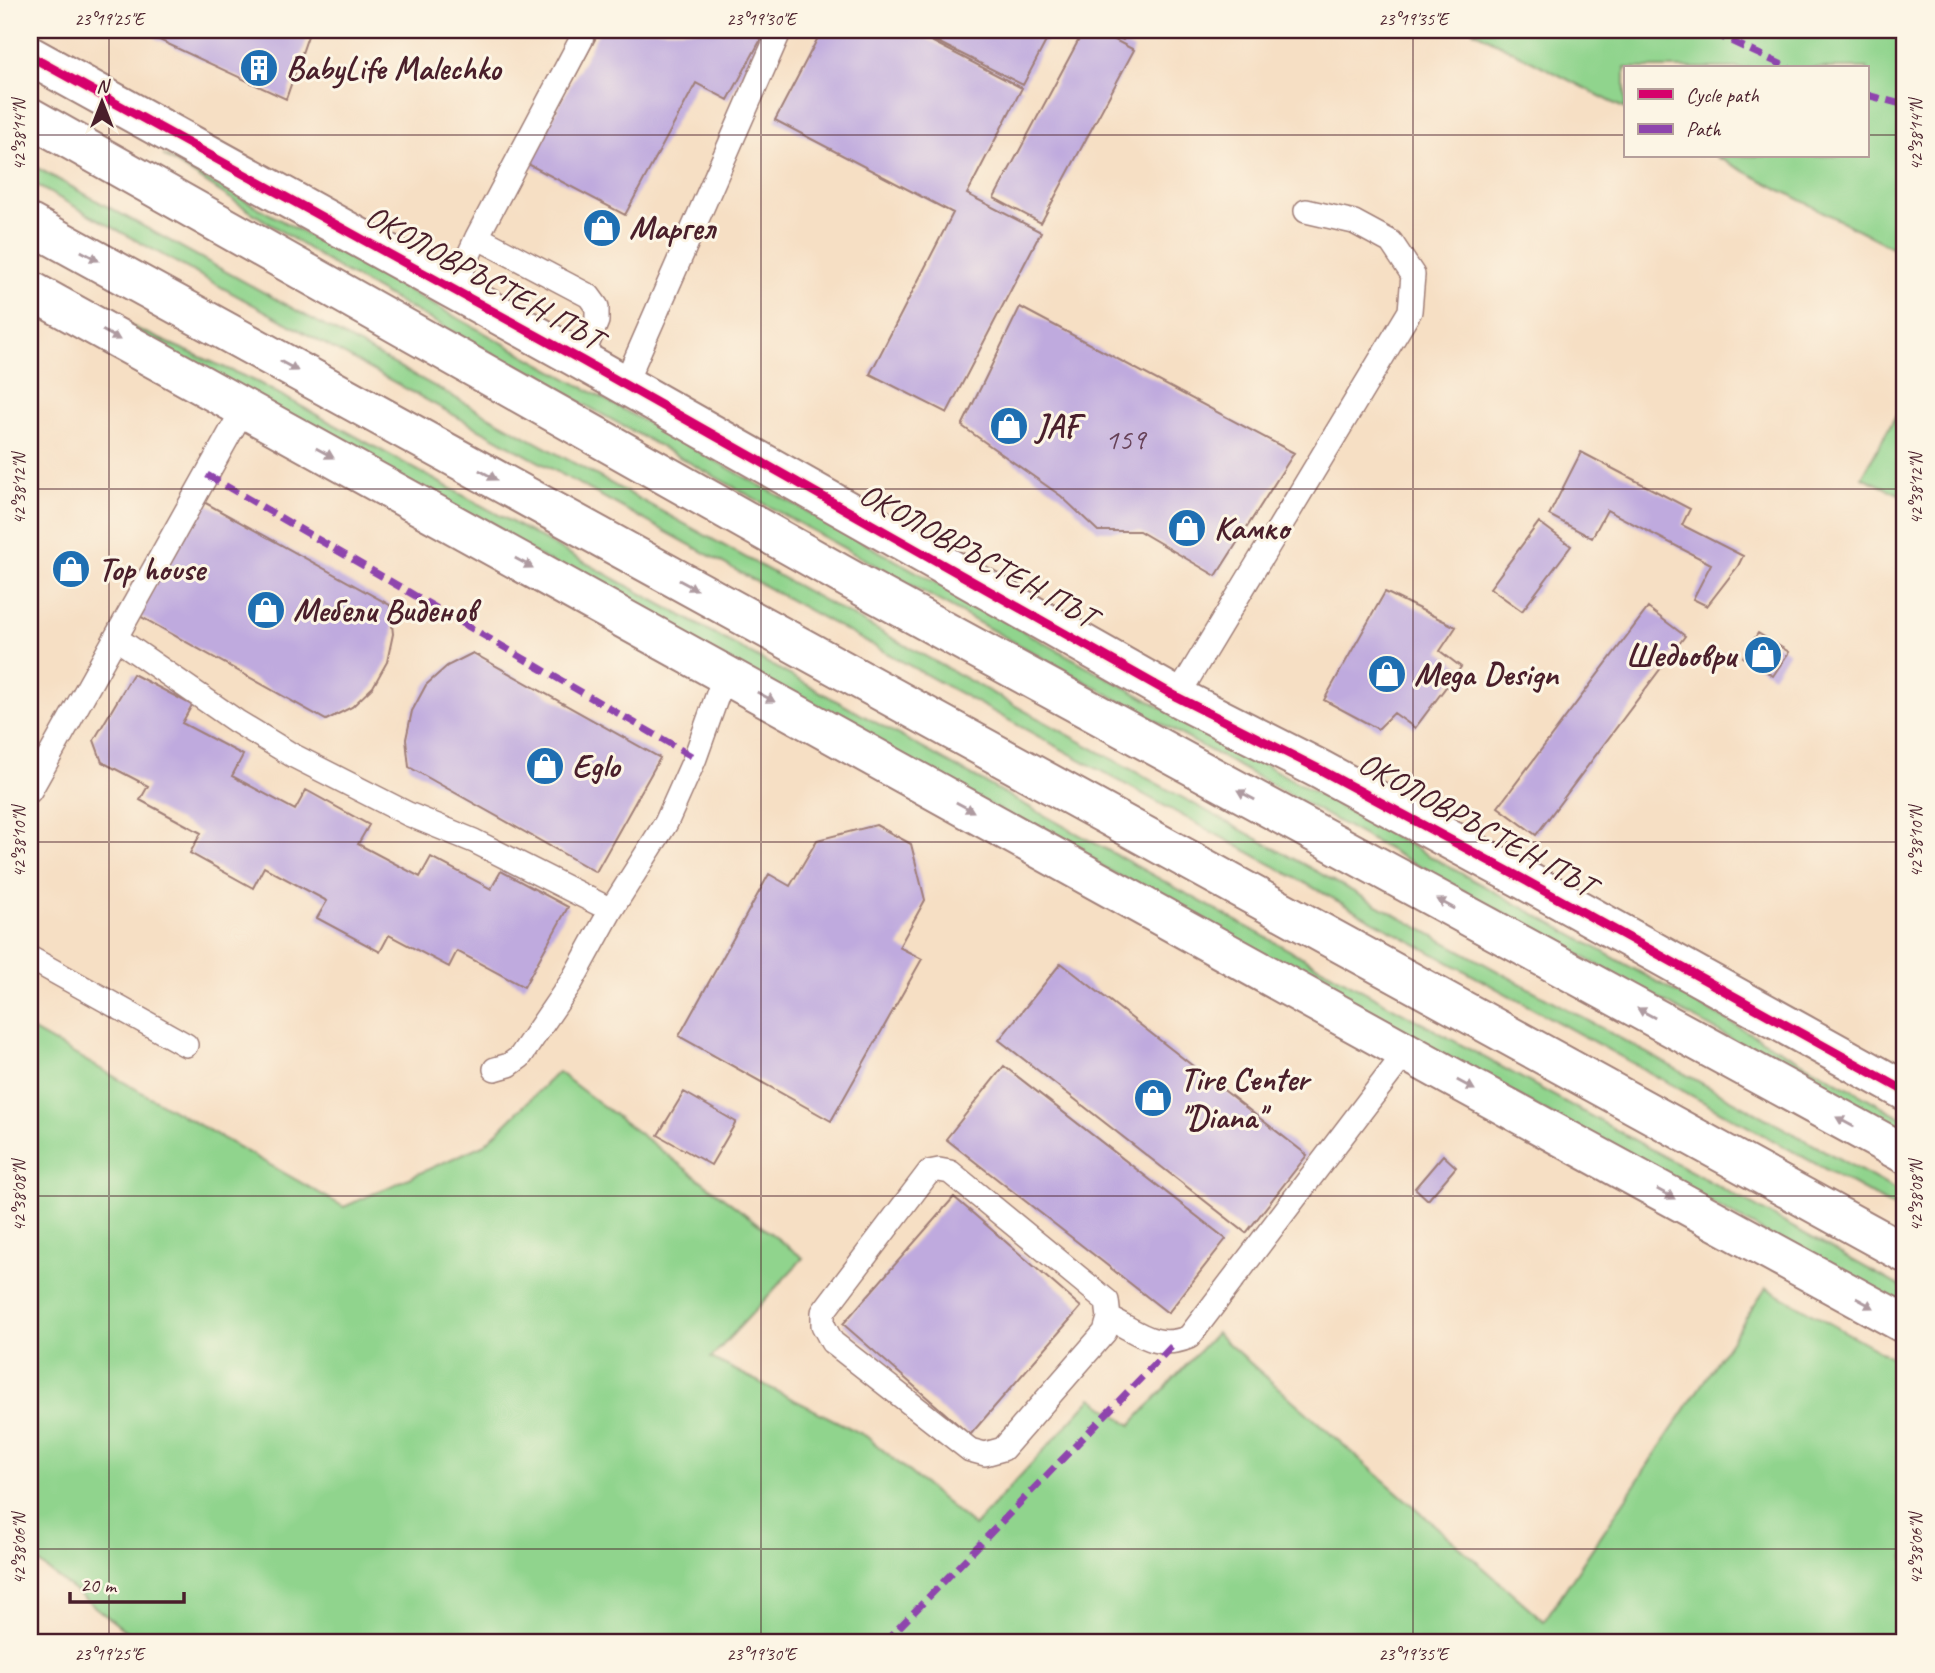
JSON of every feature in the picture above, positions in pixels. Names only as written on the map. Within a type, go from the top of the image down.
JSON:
[{"type":"main road","name":"ОКОЛОВРЪСТЕН ПЪТ","points":[[30,56],[580,360],[1177,697],[1343,781],[1905,1091]]},
{"type":"main road","points":[[30,117],[875,593],[1905,1154]]},
{"type":"main road","points":[[30,223],[1905,1253]]},
{"type":"main road","points":[[30,290],[1406,1052],[1905,1324]]},
{"type":"lane","points":[[453,290],[477,237],[581,40],[583,30]]},
{"type":"lane","points":[[624,386],[780,30]]},
{"type":"lane","points":[[1177,697],[1409,311],[1413,275],[1391,243],[1354,222],[1306,211]]},
{"type":"lane","points":[[477,237],[589,296],[597,307],[597,321],[580,360]]},
{"type":"lane","points":[[30,791],[244,408]]},
{"type":"lane","points":[[116,638],[236,721],[292,755],[408,814],[474,841],[611,910]]},
{"type":"lane","points":[[495,1069],[509,1065],[520,1057],[572,981],[611,910],[666,823],[695,758],[725,674]]},
{"type":"lane","points":[[30,958],[186,1045]]},
{"type":"lane","points":[[1109,1318],[1157,1342],[1175,1343],[1189,1337],[1406,1052]]},
{"type":"lane","points":[[939,1170],[950,1172],[1107,1301],[1109,1318],[1105,1332],[1003,1449],[985,1454],[970,1450],[832,1342],[823,1325],[823,1312],[929,1172],[939,1170]]},
{"type":"green space","points":[[1472,30],[1905,30],[1905,254],[1719,158],[1868,158],[1868,66],[1624,66],[1624,108]]},
{"type":"green space","points":[[163,155],[1905,1119],[1905,1135],[341,270]]},
{"type":"green space","points":[[30,164],[1905,1195],[1905,1213],[30,182]]},
{"type":"green space","points":[[96,311],[257,382],[1905,1289],[1905,1310]]},
{"type":"green space","points":[[1905,399],[1905,497],[1862,477]]},
{"type":"green space","points":[[30,1029],[344,1207],[485,1144],[558,1072],[803,1258],[711,1358],[866,1436],[974,1526],[1092,1398],[1131,1425],[1216,1333],[1544,1621],[1766,1288],[1905,1365],[1905,1643],[141,1643],[30,1556]]},
{"type":"building","name":"BabyLife Malechko","points":[[159,30],[310,30],[286,99],[155,38]]},
{"type":"building","points":[[600,30],[766,30],[728,100],[696,83],[625,215],[528,164]]},
{"type":"building","points":[[822,30],[910,30],[1022,88],[967,194],[1041,232],[947,413],[870,374],[953,213],[775,120]]},
{"type":"building","points":[[914,30],[1052,30],[1023,85]]},
{"type":"building","points":[[1084,30],[1096,30],[1134,50],[1041,223],[994,198]]},
{"type":"building","points":[[1103,30],[1129,30],[1123,40]]},
{"type":"building","points":[[1020,307],[1294,453],[1216,576],[1139,531],[1098,531],[1061,496],[962,426]]},
{"type":"building","points":[[1581,452],[1690,509],[1682,525],[1743,556],[1707,606],[1693,599],[1711,564],[1607,510],[1592,538],[1549,515]]},
{"type":"building","name":"Мебели Виденов","points":[[202,501],[390,605],[393,634],[387,662],[373,687],[352,707],[326,720],[138,615]]},
{"type":"building","points":[[1539,522],[1571,546],[1522,611],[1490,588]]},
{"type":"building","points":[[1385,592],[1456,627],[1440,651],[1461,667],[1415,728],[1394,713],[1378,729],[1324,700]]},
{"type":"building","points":[[1648,608],[1685,636],[1536,835],[1498,807]]},
{"type":"building","points":[[1758,633],[1789,652],[1773,676],[1743,657]]},
{"type":"building","points":[[473,653],[660,758],[596,872],[409,767],[406,739],[412,711],[426,685],[447,666]]},
{"type":"building","points":[[133,674],[192,705],[182,723],[243,755],[232,776],[295,810],[306,790],[369,825],[358,844],[420,877],[431,857],[491,889],[501,871],[568,907],[524,987],[457,951],[449,967],[389,935],[380,952],[317,918],[327,901],[264,867],[253,888],[190,853],[201,833],[140,800],[148,786],[102,762],[94,740]]},
{"type":"building","points":[[876,825],[911,844],[925,900],[899,947],[922,959],[831,1121],[679,1036],[769,874],[790,886],[817,840]]},
{"type":"building","name":"Tire Center \"Diana\"","points":[[1061,963],[1307,1155],[1246,1233],[999,1040]]},
{"type":"building","points":[[1004,1066],[1226,1239],[1168,1313],[946,1139]]},
{"type":"building","points":[[684,1092],[736,1122],[711,1165],[658,1135]]},
{"type":"building","points":[[1443,1155],[1456,1167],[1428,1200],[1415,1188]]},
{"type":"building","points":[[954,1197],[1081,1307],[970,1435],[843,1324]]},
{"type":"marked path","points":[[1714,30],[1724,38],[1785,66]]},
{"type":"marked path","points":[[1868,95],[1905,105]]},
{"type":"marked path","points":[[207,475],[695,758]]},
{"type":"marked path","points":[[884,1643],[1175,1343]]},
{"type":"cycle path","points":[[30,56],[581,360],[1177,697],[1319,769],[1521,878],[1905,1091]]},
{"type":"place","name":"BabyLife Malechko","points":[[259,68]]},
{"type":"place","name":"Маргел","points":[[602,228]]},
{"type":"place","name":"JAF","points":[[1009,426]]},
{"type":"place","name":"Камко","points":[[1187,528]]},
{"type":"place","name":"Top house","points":[[71,569]]},
{"type":"place","name":"Мебели Виденов","points":[[266,610]]},
{"type":"place","name":"Шедьоври","points":[[1763,655]]},
{"type":"place","name":"Mega Design","points":[[1387,674]]},
{"type":"place","name":"Eglo","points":[[545,766]]},
{"type":"place","name":"Tire Center \"Diana\"","points":[[1153,1098]]}]
